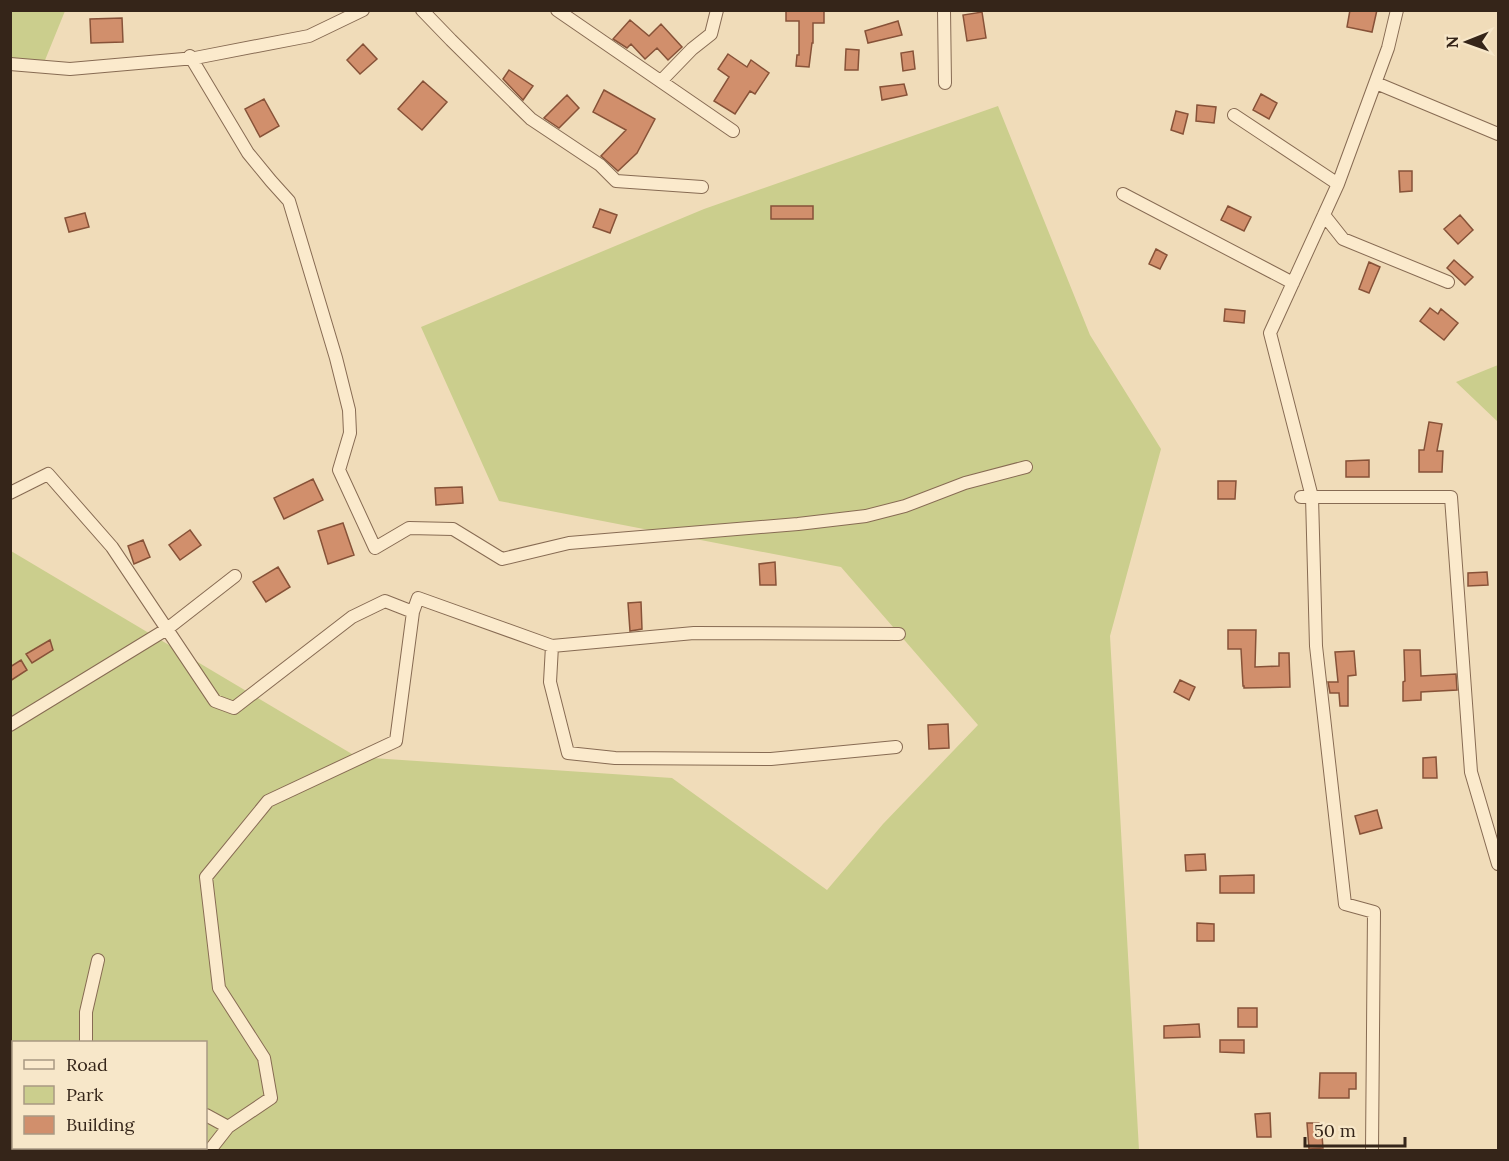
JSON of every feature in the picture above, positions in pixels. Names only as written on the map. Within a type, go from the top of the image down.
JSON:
[{"type":"street","points":[[10,64],[69,69],[191,57],[309,36],[363,10]]},
{"type":"street","points":[[422,10],[531,118],[600,165],[615,181],[702,188]]},
{"type":"street","points":[[557,10],[733,131]]},
{"type":"street","points":[[661,81],[692,49],[711,34],[717,10]]},
{"type":"street","points":[[944,10],[945,83]]},
{"type":"street","points":[[1372,1150],[1374,912],[1345,904],[1316,646],[1307,497],[1269,333],[1338,184],[1389,48],[1397,10]]},
{"type":"street","points":[[191,57],[248,153],[289,201],[336,358],[349,410],[350,433],[339,470],[375,548],[409,528],[453,529],[502,559],[569,543],[866,516],[905,506],[965,483],[1026,467]]},
{"type":"street","points":[[1376,83],[1498,134]]},
{"type":"street","points":[[1234,115],[1338,184]]},
{"type":"street","points":[[1123,194],[1293,283]]},
{"type":"street","points":[[1324,215],[1343,239],[1448,282]]},
{"type":"street","points":[[10,493],[48,474],[112,547],[215,700],[234,708],[352,617],[385,601],[413,612]]},
{"type":"street","points":[[1307,497],[1451,497],[1471,772],[1498,864]]},
{"type":"street","points":[[10,725],[167,629],[235,576]]},
{"type":"street","points":[[210,1150],[228,1127],[271,1098],[264,1058],[219,988],[206,877],[268,801],[396,741],[413,612],[418,598],[552,646],[694,633],[899,634]]},
{"type":"street","points":[[552,646],[550,682],[568,753],[615,758],[771,759],[896,747]]},
{"type":"street","points":[[86,1041],[86,1012],[98,960]]},
{"type":"street","points":[[207,1116],[228,1127]]},
{"type":"green space","points":[[10,11],[65,11],[41,70],[11,60]]},
{"type":"green space","points":[[998,106],[1090,335],[1161,449],[1110,636],[1139,1150],[11,1150],[11,551],[357,757],[672,778],[827,890],[883,824],[978,725],[841,567],[499,501],[421,327],[704,209]]},
{"type":"green space","points":[[1498,365],[1498,422],[1456,382]]},
{"type":"building","points":[[786,10],[824,10],[824,23],[813,23],[813,43],[809,67],[796,66],[797,55],[799,55],[799,21],[786,21]]},
{"type":"building","points":[[1350,10],[1377,10],[1372,32],[1347,27]]},
{"type":"building","points":[[982,12],[986,38],[967,41],[963,15]]},
{"type":"building","points":[[122,18],[123,42],[91,43],[90,19]]},
{"type":"building","points":[[630,20],[649,36],[661,24],[682,47],[668,60],[657,48],[645,59],[631,44],[627,48],[613,39]]},
{"type":"building","points":[[898,21],[902,35],[868,43],[865,31]]},
{"type":"building","points":[[363,44],[377,59],[360,74],[347,60]]},
{"type":"building","points":[[846,49],[859,50],[858,70],[845,70]]},
{"type":"building","points":[[913,51],[915,69],[903,71],[901,53]]},
{"type":"building","points":[[728,54],[747,67],[751,60],[769,73],[755,94],[750,91],[735,114],[714,101],[729,77],[718,69]]},
{"type":"building","points":[[509,70],[533,86],[523,100],[503,79]]},
{"type":"building","points":[[423,81],[447,102],[422,130],[398,109]]},
{"type":"building","points":[[904,84],[907,95],[882,100],[880,87]]},
{"type":"building","points":[[604,90],[655,119],[637,153],[618,171],[601,156],[626,130],[593,112]]},
{"type":"building","points":[[1261,94],[1277,103],[1269,119],[1253,110]]},
{"type":"building","points":[[567,95],[579,108],[559,128],[544,118]]},
{"type":"building","points":[[264,99],[279,126],[260,137],[245,109]]},
{"type":"building","points":[[1197,105],[1216,107],[1214,123],[1196,121]]},
{"type":"building","points":[[1176,111],[1188,114],[1183,134],[1171,130]]},
{"type":"building","points":[[1399,171],[1412,171],[1412,191],[1400,192]]},
{"type":"building","points":[[771,206],[813,206],[813,219],[771,219]]},
{"type":"building","points":[[1228,206],[1251,217],[1244,231],[1221,220]]},
{"type":"building","points":[[600,209],[617,215],[610,233],[593,227]]},
{"type":"building","points":[[85,213],[89,227],[69,232],[65,218]]},
{"type":"building","points":[[1460,215],[1473,230],[1458,244],[1444,229]]},
{"type":"building","points":[[1156,249],[1167,255],[1160,269],[1149,264]]},
{"type":"building","points":[[1454,260],[1473,277],[1465,285],[1447,268]]},
{"type":"building","points":[[1369,262],[1380,267],[1369,293],[1359,289]]},
{"type":"building","points":[[1430,308],[1438,314],[1441,309],[1458,323],[1444,340],[1420,321]]},
{"type":"building","points":[[1225,309],[1245,311],[1244,323],[1224,321]]},
{"type":"building","points":[[1429,422],[1442,424],[1437,451],[1443,451],[1442,472],[1419,472],[1419,450],[1424,450]]},
{"type":"building","points":[[1369,460],[1369,477],[1346,477],[1346,461]]},
{"type":"building","points":[[313,479],[323,500],[284,519],[274,498]]},
{"type":"building","points":[[1218,481],[1236,481],[1235,499],[1218,499]]},
{"type":"building","points":[[462,487],[463,503],[436,505],[435,488]]},
{"type":"building","points":[[343,523],[354,555],[328,564],[318,531]]},
{"type":"building","points":[[190,530],[201,545],[180,560],[169,545]]},
{"type":"building","points":[[143,540],[150,557],[134,564],[128,546]]},
{"type":"building","points":[[775,562],[776,585],[760,585],[759,564]]},
{"type":"building","points":[[278,567],[290,587],[266,602],[253,582]]},
{"type":"building","points":[[1487,572],[1488,585],[1468,586],[1468,573]]},
{"type":"building","points":[[641,602],[642,629],[630,631],[628,603]]},
{"type":"building","points":[[1228,630],[1256,630],[1255,667],[1279,666],[1279,653],[1289,653],[1290,687],[1244,688],[1241,649],[1228,649]]},
{"type":"building","points":[[50,640],[53,650],[32,663],[26,654]]},
{"type":"building","points":[[1404,650],[1420,650],[1421,676],[1456,674],[1457,690],[1421,692],[1421,700],[1403,701]]},
{"type":"building","points":[[1354,651],[1356,675],[1348,676],[1348,706],[1340,706],[1339,693],[1330,693],[1328,682],[1338,682],[1335,652]]},
{"type":"building","points":[[21,660],[27,670],[10,681],[10,667]]},
{"type":"building","points":[[1180,680],[1195,687],[1189,700],[1174,692]]},
{"type":"building","points":[[948,724],[949,748],[929,749],[928,725]]},
{"type":"building","points":[[1436,757],[1437,778],[1423,778],[1423,758]]},
{"type":"building","points":[[1377,810],[1382,828],[1360,834],[1355,816]]},
{"type":"building","points":[[1205,854],[1206,870],[1186,871],[1185,855]]},
{"type":"building","points":[[1254,875],[1254,893],[1220,893],[1220,876]]},
{"type":"building","points":[[1197,923],[1214,924],[1214,941],[1197,941]]},
{"type":"building","points":[[1238,1008],[1257,1008],[1257,1027],[1238,1027]]},
{"type":"building","points":[[1199,1024],[1200,1037],[1164,1038],[1164,1026]]},
{"type":"building","points":[[1220,1040],[1244,1040],[1244,1053],[1220,1052]]},
{"type":"building","points":[[1320,1073],[1356,1073],[1356,1089],[1349,1089],[1349,1098],[1319,1098]]},
{"type":"building","points":[[1270,1113],[1271,1137],[1257,1137],[1255,1114]]},
{"type":"building","points":[[1307,1123],[1321,1123],[1323,1148],[1309,1149]]}]
